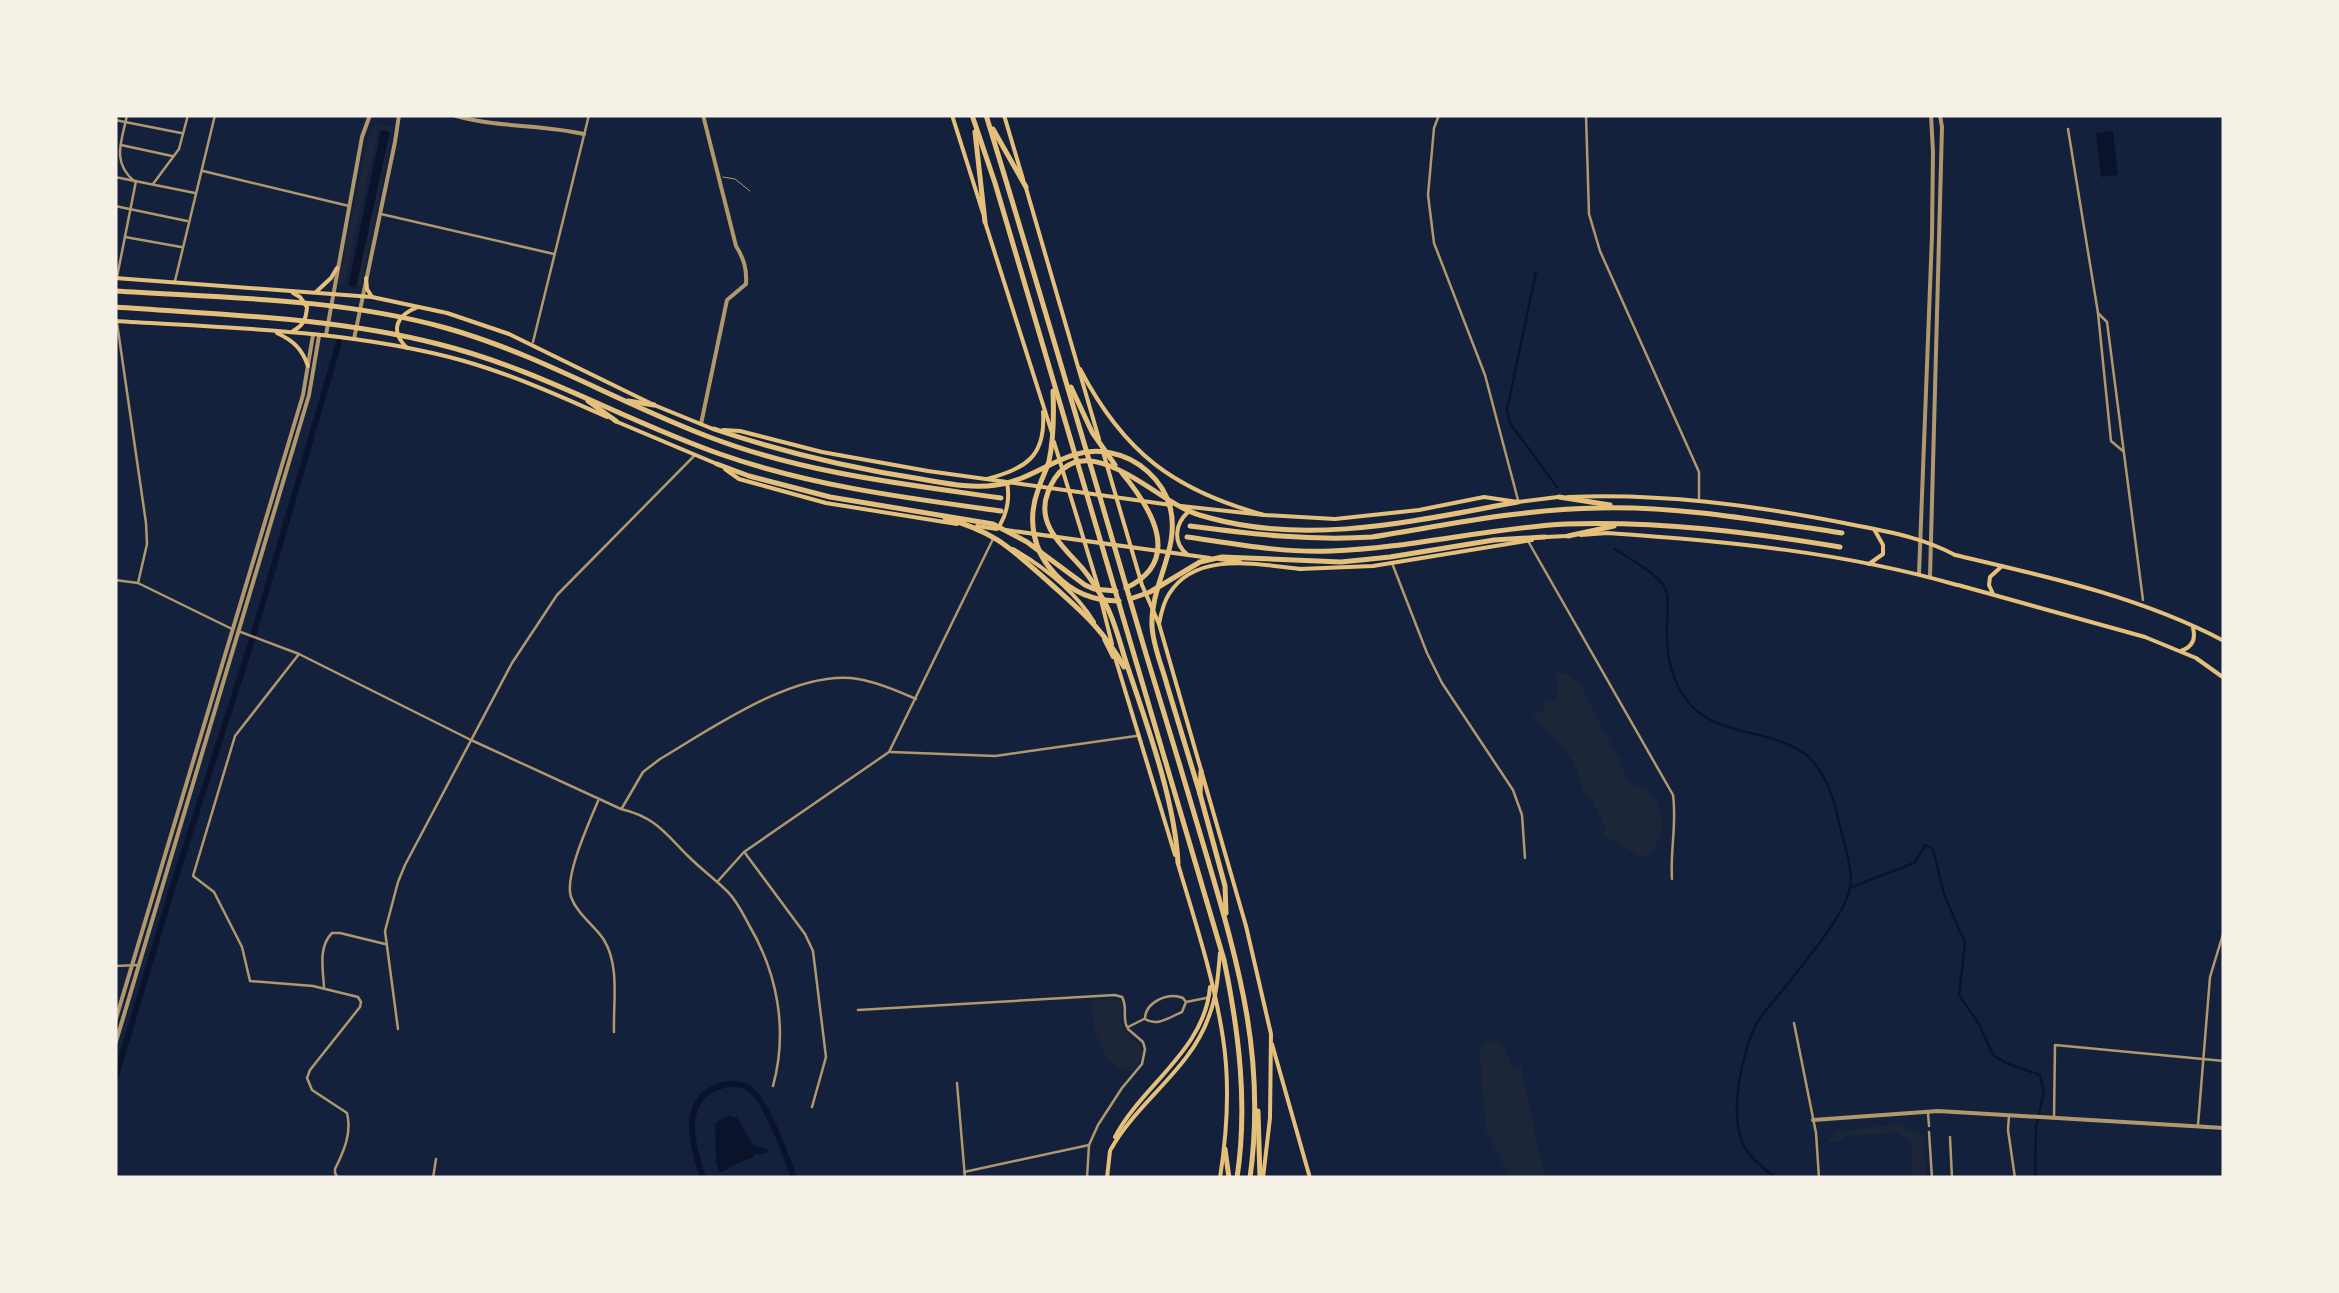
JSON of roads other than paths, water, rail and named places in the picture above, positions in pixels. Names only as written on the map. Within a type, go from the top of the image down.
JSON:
[{"type":"highway","points":[[986,115],[1026,188]]},
{"type":"highway","points":[[986,115],[1227,926],[1247,1008],[1262,1178]]},
{"type":"highway","points":[[973,117],[985,222]]},
{"type":"highway","points":[[973,117],[1221,949],[1235,1013],[1240,1060],[1242,1120],[1233,1178]]},
{"type":"highway","points":[[115,289],[313,304],[444,327],[553,366],[620,400],[715,440],[770,457],[888,482],[1000,498]]},
{"type":"highway","points":[[115,309],[209,313],[388,332],[491,358],[758,468],[830,485],[1002,511]]},
{"type":"highway","points":[[716,464],[780,485],[858,502],[971,519],[1008,531],[1094,589],[1122,590],[1142,579],[1154,561],[1158,548],[1156,526],[1140,495],[1092,432],[1064,371]]},
{"type":"highway","points":[[1052,378],[1054,434],[1034,503],[1033,532],[1050,569],[1078,592],[1101,600],[1136,598],[1200,562],[1222,557],[1340,562],[1494,540],[1545,537]]},
{"type":"highway","points":[[577,393],[616,421]]},
{"type":"highway","points":[[620,400],[654,406]]},
{"type":"highway","points":[[714,429],[764,446],[861,469],[959,484],[995,486],[1022,478],[1064,457],[1090,451],[1120,455],[1147,471],[1163,490],[1171,513],[1172,540],[1154,598],[1152,624],[1226,886],[1227,926]]},
{"type":"highway","points":[[1178,863],[1176,830],[1107,606],[1092,580],[1055,538],[1046,520],[1044,506],[1056,478],[1072,465],[1104,462],[1127,472],[1182,508],[1208,518],[1320,530],[1372,527],[1518,502]]},
{"type":"highway","points":[[1558,497],[1627,508],[1727,515],[1842,534]]},
{"type":"highway","points":[[1190,526],[1283,537],[1347,538],[1538,511],[1627,508]]},
{"type":"highway","points":[[908,509],[981,530],[1010,547],[1098,627],[1134,686]]},
{"type":"highway","points":[[1568,536],[1625,524]]},
{"type":"highway","points":[[1187,537],[1262,548],[1329,551],[1524,527],[1625,524],[1726,530],[1840,548]]},
{"type":"highway","points":[[1200,794],[1201,770]]},
{"type":"highway","points":[[1250,1178],[1256,1087]]},
{"type":"highway","points":[[1225,1149],[1233,1178]]},
{"type":"main road","points":[[952,115],[1069,491],[1117,666],[1203,947],[1223,1038],[1226,1103],[1220,1178]]},
{"type":"main road","points":[[1004,115],[1246,926],[1276,1065],[1310,1178]]},
{"type":"main road","points":[[316,292],[337,268]]},
{"type":"main road","points":[[116,278],[362,296],[418,307],[482,324],[532,344],[654,406],[714,429],[740,431],[822,452],[1116,498],[1264,516],[1335,519],[1419,510],[1484,497],[1518,502],[1621,496],[1728,503],[1932,542],[1955,555],[2092,591],[2191,624],[2224,641]]},
{"type":"main road","points":[[366,278],[372,297]]},
{"type":"main road","points":[[288,333],[306,318],[307,307],[289,290]]},
{"type":"main road","points":[[407,348],[399,340],[399,319],[418,307]]},
{"type":"main road","points":[[116,321],[354,339],[407,348],[466,362],[540,388],[716,464],[739,480],[809,499],[964,525],[1302,569]]},
{"type":"main road","points":[[273,332],[295,344],[308,366]]},
{"type":"main road","points":[[1076,361],[1106,413],[1146,458],[1198,493],[1264,516]]},
{"type":"main road","points":[[987,479],[1016,470],[1032,459],[1042,438],[1042,402]]},
{"type":"main road","points":[[997,529],[1008,509],[1006,481]]},
{"type":"main road","points":[[1190,556],[1180,549],[1176,534],[1184,516],[1197,508]]},
{"type":"main road","points":[[964,525],[1027,557],[1081,603],[1117,666]]},
{"type":"main road","points":[[1869,564],[1883,554],[1884,545],[1874,529]]},
{"type":"main road","points":[[1158,624],[1170,591],[1201,568],[1231,564],[1302,569],[1392,562],[1545,537],[1607,534],[1772,547],[1919,574],[2098,622],[2181,651],[2224,678]]},
{"type":"main road","points":[[1993,594],[1990,577],[2002,566]]},
{"type":"main road","points":[[2181,651],[2193,642],[2191,624]]},
{"type":"main road","points":[[1110,1149],[1136,1112],[1188,1055],[1208,1020],[1217,988],[1221,949]]},
{"type":"main road","points":[[1107,1178],[1110,1149],[1120,1126],[1188,1043],[1202,1018],[1210,982]]},
{"type":"main road","points":[[1262,1178],[1270,1118],[1270,1034]]},
{"type":"street","points":[[127,115],[119,156],[123,171],[136,182]]},
{"type":"street","points":[[152,185],[179,150],[188,115]]},
{"type":"street","points":[[174,282],[215,115]]},
{"type":"street","points":[[115,1045],[135,965],[303,395],[308,366],[332,294],[362,138],[370,115]]},
{"type":"street","points":[[354,339],[396,142],[398,115]]},
{"type":"street","points":[[454,115],[584,134]]},
{"type":"street","points":[[491,123],[492,115]]},
{"type":"street","points":[[502,124],[503,115]]},
{"type":"street","points":[[532,344],[589,115]]},
{"type":"street","points":[[700,424],[727,300],[746,284],[745,260],[736,246],[703,115]]},
{"type":"street","points":[[1439,115],[1434,128],[1428,195],[1434,244],[1484,375],[1518,502]]},
{"type":"street","points":[[1586,115],[1589,214],[1600,251],[1700,472],[1699,500]]},
{"type":"street","points":[[1919,574],[1932,201],[1931,115]]},
{"type":"street","points":[[1930,577],[1941,215],[1940,115]]},
{"type":"street","points":[[115,120],[183,134]]},
{"type":"street","points":[[2068,129],[2098,313],[2111,440],[2123,451]]},
{"type":"street","points":[[119,147],[174,156]]},
{"type":"street","points":[[202,171],[349,206]]},
{"type":"street","points":[[115,177],[196,194]]},
{"type":"street","points":[[116,278],[136,182]]},
{"type":"street","points":[[115,206],[189,221]]},
{"type":"street","points":[[380,214],[555,254]]},
{"type":"street","points":[[125,237],[183,248]]},
{"type":"street","points":[[2098,313],[2107,322],[2143,600]]},
{"type":"street","points":[[116,321],[146,523],[147,544],[138,583]]},
{"type":"street","points":[[235,630],[309,396],[319,336]]},
{"type":"street","points":[[1924,445],[1935,446]]},
{"type":"street","points":[[398,1029],[386,922],[398,882],[521,647],[557,595],[694,455]]},
{"type":"street","points":[[716,882],[744,852],[890,752],[993,538]]},
{"type":"street","points":[[1528,541],[1673,795],[1676,828],[1672,880]]},
{"type":"street","points":[[1392,562],[1442,684],[1513,790],[1522,815],[1525,858]]},
{"type":"street","points":[[115,580],[138,583],[235,630],[299,654],[598,799],[642,814],[729,893],[763,949],[776,992],[782,1037],[773,1086]]},
{"type":"street","points":[[299,654],[235,736],[194,876],[214,892],[242,948],[250,981],[324,988],[358,997],[361,1002],[307,1078],[312,1090],[350,1117],[347,1144],[335,1169],[338,1178]]},
{"type":"street","points":[[621,809],[643,772],[660,759],[777,692],[844,678],[885,687],[916,700]]},
{"type":"street","points":[[890,752],[994,756],[1139,736]]},
{"type":"street","points":[[598,799],[576,856],[570,888],[571,898],[604,940],[613,965],[614,1032]]},
{"type":"street","points":[[744,852],[813,950],[826,1057],[812,1106]]},
{"type":"street","points":[[2198,1126],[2210,977],[2224,931]]},
{"type":"street","points":[[324,988],[322,948],[332,933],[386,945]]},
{"type":"street","points":[[115,966],[135,965]]},
{"type":"street","points":[[115,1020],[118,1000],[135,965]]},
{"type":"street","points":[[1145,1019],[1149,1005],[1172,995],[1186,1002],[1209,998]]},
{"type":"street","points":[[858,1010],[1122,997],[1127,1028],[1143,1042],[1145,1049],[1142,1064],[1122,1088],[1089,1145],[1087,1178]]},
{"type":"street","points":[[1127,1028],[1145,1019],[1158,1023],[1182,1012],[1186,1002]]},
{"type":"street","points":[[1794,1023],[1813,1120],[1819,1178]]},
{"type":"street","points":[[2054,1117],[2055,1045],[2224,1062]]},
{"type":"street","points":[[957,1083],[964,1175],[1089,1145]]},
{"type":"street","points":[[1813,1120],[1928,1112],[2224,1128]]},
{"type":"street","points":[[1928,1112],[1932,1178]]},
{"type":"street","points":[[2009,1115],[2014,1178]]},
{"type":"street","points":[[1950,1137],[1952,1178]]},
{"type":"street","points":[[433,1178],[436,1159]]},
{"type":"lane","points":[[720,176],[736,178],[750,190]]},
{"type":"waterway","points":[[1536,272],[1507,410],[1510,423],[1557,487]]},
{"type":"waterway","points":[[115,1079],[252,640],[339,342]]},
{"type":"waterway","points":[[1615,549],[1664,586],[1670,666],[1689,703],[1713,721],[1785,743],[1807,755],[1819,769],[1835,805],[1849,861],[1851,880],[1846,901],[1825,936],[1759,1019],[1742,1066],[1737,1104],[1741,1138],[1750,1155],[1776,1178]]},
{"type":"waterway","points":[[1852,887],[1914,863],[1926,845],[1933,849],[1944,894],[1965,943],[1959,995],[1979,1024],[1993,1055],[2040,1075],[2044,1092],[2036,1127],[2035,1178]]},
{"type":"waterway","points":[[703,1178],[693,1137],[694,1111],[709,1091],[736,1084],[747,1087],[761,1103],[794,1178]]}]
